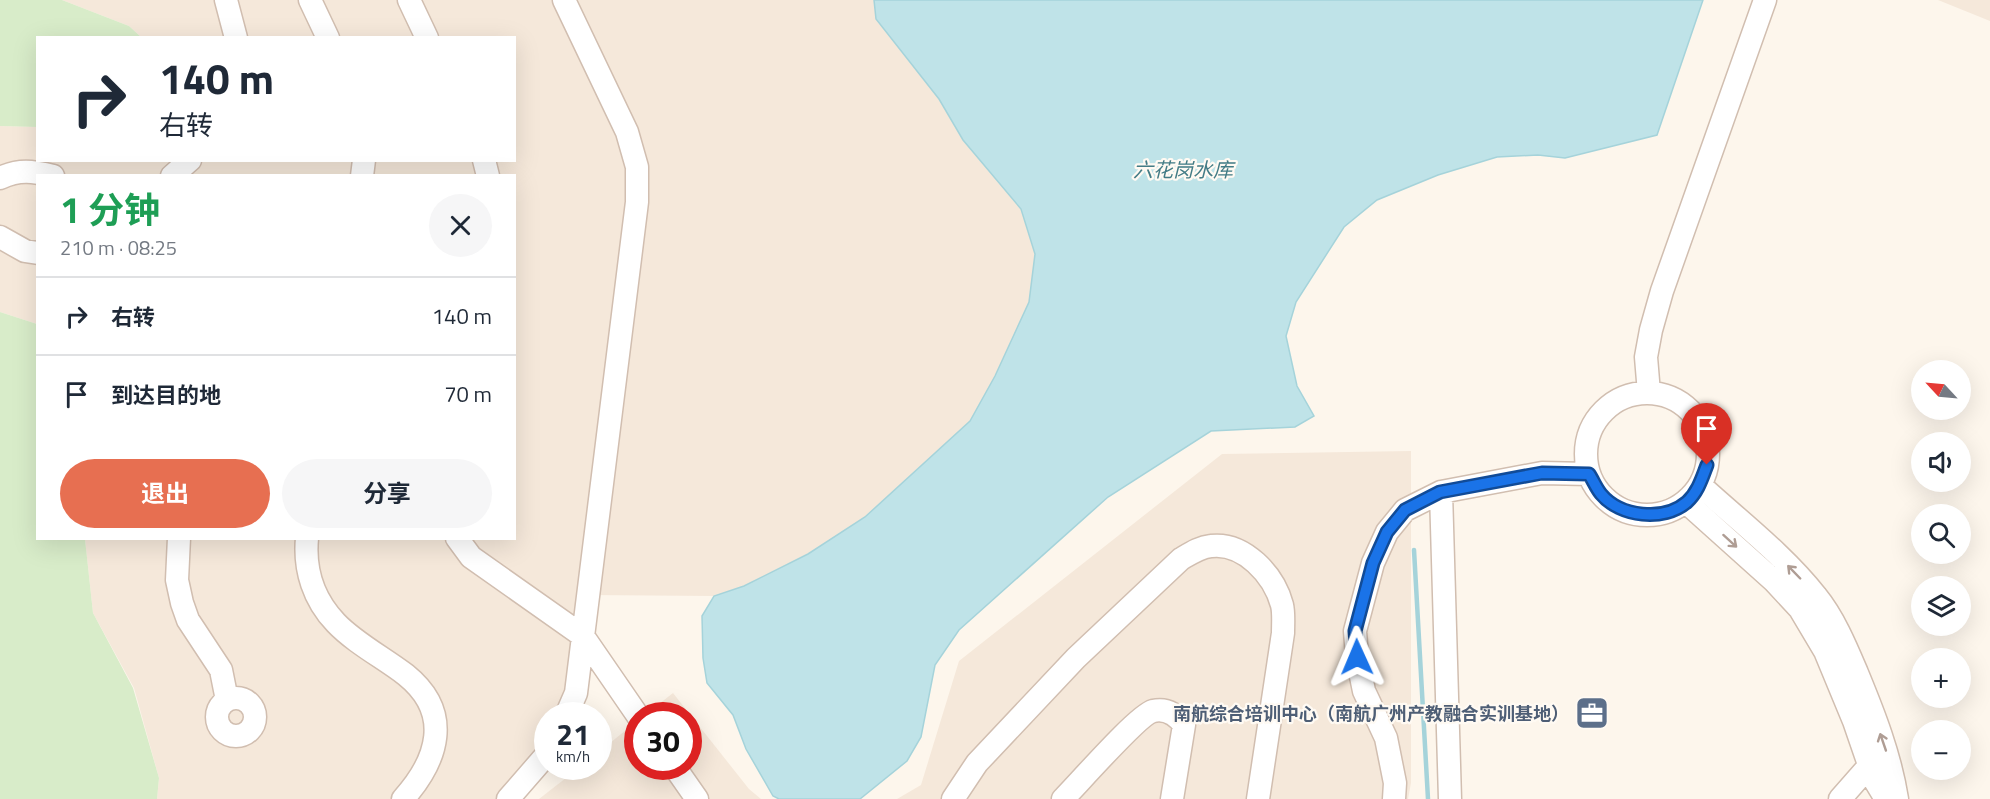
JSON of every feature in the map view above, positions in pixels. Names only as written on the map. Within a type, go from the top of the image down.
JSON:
[{"type":"street","points":[[226,0],[235,36]]},
{"type":"street","points":[[310,0],[327,36]]},
{"type":"street","points":[[409,0],[426,36]]},
{"type":"street","points":[[564,0],[627,132],[636,167],[637,202],[576,693],[572,702]]},
{"type":"street","points":[[1649,393],[1646,357],[1650,330],[1765,0]]},
{"type":"street","points":[[174,174],[188,162]]},
{"type":"street","points":[[0,178],[11,173],[30,170],[45,174]]},
{"type":"street","points":[[0,237],[25,251],[36,253]]},
{"type":"street","points":[[1638,393],[1649,393],[1662,394],[1688,407],[1702,425],[1708,448],[1707,465],[1693,494],[1673,509],[1655,515],[1625,511],[1601,495],[1589,474],[1586,454],[1588,438],[1597,418],[1616,400],[1638,393]]},
{"type":"street","points":[[1394,799],[1395,783],[1386,738],[1364,691],[1357,657],[1355,631],[1373,563],[1387,532],[1405,510],[1440,492],[1542,473],[1589,474]]},
{"type":"street","points":[[1440,492],[1450,799]]},
{"type":"street","points":[[1693,494],[1800,609],[1825,651],[1854,721],[1874,779],[1886,799]]},
{"type":"street","points":[[1693,494],[1789,566],[1817,597],[1844,642],[1874,714],[1893,770],[1897,799]]},
{"type":"street","points":[[179,540],[177,580],[182,603],[188,620],[221,670],[227,700]]},
{"type":"street","points":[[307,540],[307,565],[312,586],[322,606],[336,624],[408,677],[426,696],[434,717],[437,738],[430,762],[415,786],[403,799]]},
{"type":"street","points":[[458,540],[471,557],[583,636],[628,702]]},
{"type":"street","points":[[953,799],[977,763],[1076,658],[1181,559],[1200,548],[1213,545],[1234,547],[1260,567],[1274,585],[1282,606],[1283,633],[1258,799]]},
{"type":"street","points":[[1063,799],[1150,711],[1164,710],[1178,716],[1184,725],[1172,799]]},
{"type":"street","points":[[1840,799],[1869,766]]},
{"type":"street","points":[[508,799],[534,769]]},
{"type":"street","points":[[684,780],[697,799]]},
{"type":"shaded area","points":[[62,0],[874,0],[876,19],[939,99],[963,140],[1021,209],[1035,254],[1029,302],[995,376],[970,421],[865,517],[808,554],[744,586],[714,596],[587,595],[568,702],[534,702],[534,768],[508,799],[157,799],[159,778],[134,688],[93,613],[85,540],[516,540],[516,174],[36,174],[36,324],[0,312],[0,126],[36,127],[36,162],[516,162],[516,36],[140,36],[129,26]]},
{"type":"shaded area","points":[[1938,0],[1990,0],[1990,21]]},
{"type":"shaded area","points":[[1411,451],[1411,783],[1408,799],[897,799],[921,785],[959,661],[1222,454]]},
{"type":"shaded area","points":[[673,693],[680,702],[662,702]]},
{"type":"shaded area","points":[[702,730],[749,789],[761,799],[539,799],[563,780],[612,780],[612,741],[624,732],[624,780],[702,780]]},
{"type":"green space","points":[[0,0],[62,0],[129,26],[140,36],[36,36],[36,127],[0,126]]},
{"type":"green space","points":[[0,312],[36,324],[36,540],[85,540],[93,613],[133,688],[159,778],[157,799],[0,799]]},
{"type":"water","name":"六花岗水库","points":[[874,0],[1703,0],[1657,135],[1565,158],[1538,155],[1497,157],[1438,175],[1377,200],[1344,227],[1296,302],[1286,336],[1297,386],[1314,416],[1295,427],[1211,431],[1108,497],[959,630],[935,665],[921,737],[907,761],[860,799],[779,799],[773,796],[746,749],[733,715],[707,683],[703,658],[702,616],[714,596],[744,586],[808,554],[865,517],[970,421],[995,376],[1029,302],[1035,254],[1021,209],[963,140],[939,99],[876,19]]},
{"type":"waterway","points":[[1414,550],[1428,799]]},
{"type":"place","name":"南航综合培训中心（南航广州产教融合实训基地）","points":[[1592,713]]},
{"type":"route","points":[[1357,657],[1355,631],[1373,563],[1387,532],[1405,510],[1440,492],[1542,473],[1589,474],[1601,495],[1625,511],[1655,515],[1686,502],[1700,485],[1707,465]]}]
